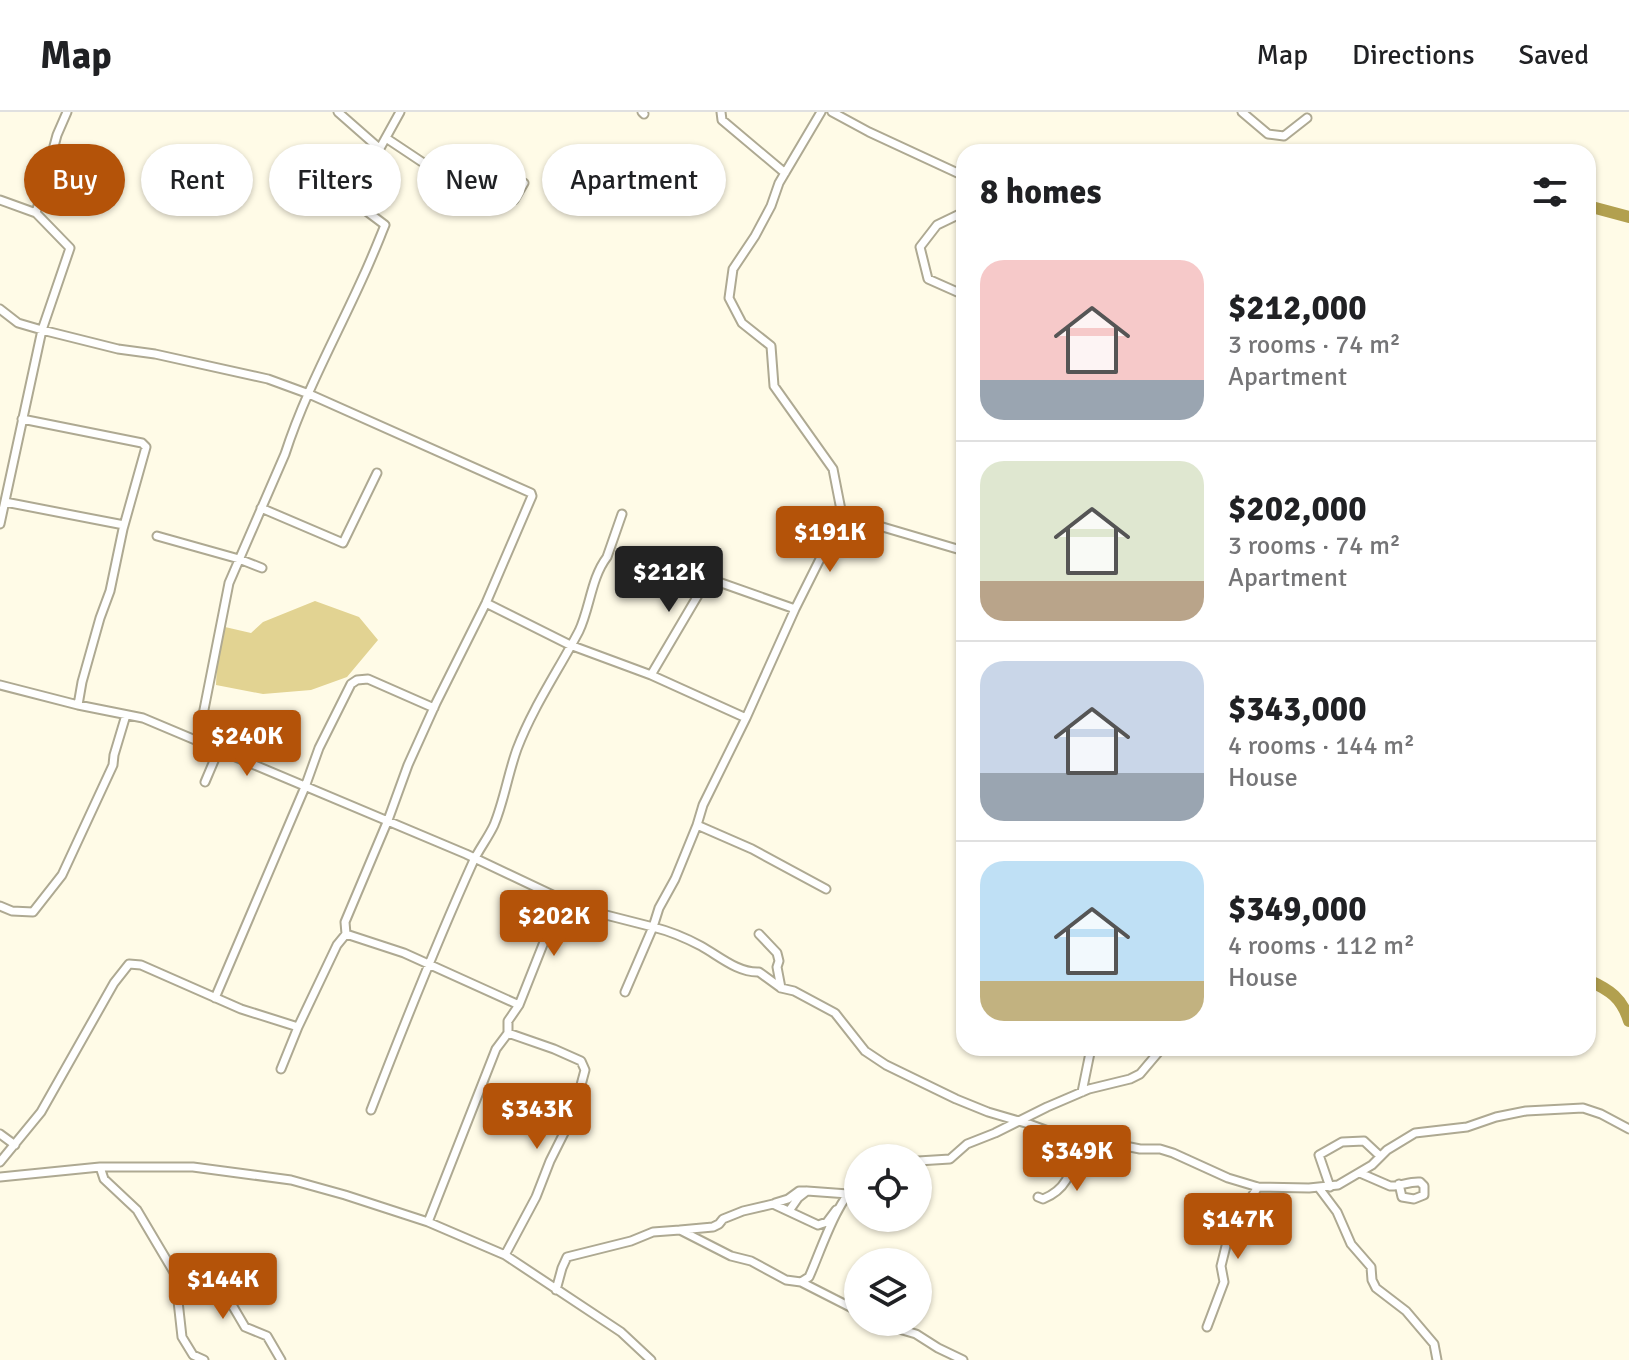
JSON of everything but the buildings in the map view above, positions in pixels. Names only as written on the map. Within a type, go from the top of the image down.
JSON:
[{"type":"street","points":[[55,144],[67,112]]},
{"type":"street","points":[[338,112],[374,144]]},
{"type":"street","points":[[383,144],[400,112]]},
{"type":"street","points":[[721,112],[722,120],[785,173]]},
{"type":"street","points":[[625,992],[659,908],[675,879],[703,805],[842,515],[833,469],[774,386],[771,346],[742,323],[729,298],[733,269],[755,236],[779,183],[821,112]]},
{"type":"street","points":[[832,112],[956,172]]},
{"type":"street","points":[[1242,112],[1268,134],[1284,136],[1307,118]]},
{"type":"street","points":[[386,138],[417,159]]},
{"type":"street","points":[[0,200],[24,209]]},
{"type":"street","points":[[0,524],[42,330],[70,248],[39,216]]},
{"type":"street","points":[[198,740],[229,583],[385,225],[373,216]]},
{"type":"street","points":[[956,216],[937,225],[920,247],[928,279],[956,291]]},
{"type":"street","points":[[0,309],[18,323],[42,330],[118,349],[268,379],[309,394],[531,493],[486,603],[408,765],[345,922],[346,934],[337,945],[281,1069]]},
{"type":"street","points":[[22,419],[146,447],[78,705]]},
{"type":"street","points":[[261,508],[343,543],[377,473]]},
{"type":"street","points":[[5,502],[124,525]]},
{"type":"street","points":[[371,1110],[429,964],[475,858],[494,824],[517,750],[541,696],[586,613],[622,514]]},
{"type":"street","points":[[842,515],[956,549]]},
{"type":"street","points":[[157,536],[262,568]]},
{"type":"street","points":[[651,675],[707,580],[795,609]]},
{"type":"street","points":[[486,603],[570,645],[651,675],[746,718]]},
{"type":"street","points":[[215,998],[319,748],[351,684],[368,679],[434,708]]},
{"type":"street","points":[[0,685],[143,718],[388,820],[561,899],[692,942],[732,965],[759,972],[781,988],[794,991],[835,1013],[865,1051],[886,1065],[988,1112],[1070,1139],[1160,1149],[1228,1178],[1258,1187],[1319,1188],[1338,1185],[1360,1173],[1415,1133],[1467,1127],[1526,1111],[1583,1108],[1629,1129]]},
{"type":"street","points":[[0,906],[12,911],[33,912],[62,875],[113,765],[126,715]]},
{"type":"street","points":[[205,782],[219,749]]},
{"type":"street","points":[[697,825],[752,849],[826,889]]},
{"type":"street","points":[[428,1222],[496,1049],[508,1033],[508,1021],[519,1005],[561,899]]},
{"type":"street","points":[[346,934],[404,953],[519,1005]]},
{"type":"street","points":[[759,934],[777,953],[781,988]]},
{"type":"street","points":[[0,1162],[41,1112],[114,983],[129,964],[141,965],[241,1009],[298,1027]]},
{"type":"street","points":[[505,1255],[536,1197],[573,1115],[585,1070],[581,1061],[508,1033]]},
{"type":"street","points":[[1082,1092],[1089,1056]]},
{"type":"street","points":[[932,1160],[950,1159],[967,1144],[1082,1092],[1130,1079],[1140,1074],[1155,1056]]},
{"type":"street","points":[[0,1134],[15,1145]]},
{"type":"street","points":[[1038,1197],[1043,1199],[1061,1189],[1079,1139]]},
{"type":"street","points":[[1330,1187],[1319,1155],[1342,1142],[1364,1141],[1380,1156]]},
{"type":"street","points":[[100,1167],[104,1179],[137,1210],[175,1274],[182,1337],[193,1355],[204,1360]]},
{"type":"street","points":[[0,1177],[100,1167],[193,1167],[291,1180],[345,1195],[428,1222],[505,1255],[621,1332],[651,1360]]},
{"type":"street","points":[[1360,1173],[1390,1186],[1399,1184]]},
{"type":"street","points":[[1207,1327],[1224,1282],[1221,1266],[1230,1230],[1258,1187]]},
{"type":"street","points":[[1319,1188],[1337,1212],[1351,1244],[1371,1267],[1376,1288],[1406,1311],[1434,1344],[1437,1360]]},
{"type":"street","points":[[556,1290],[567,1257],[631,1241],[653,1232],[713,1227],[723,1219],[788,1199],[799,1191],[844,1194]]},
{"type":"street","points":[[789,1211],[807,1191]]},
{"type":"street","points":[[773,1204],[821,1225],[844,1200]]},
{"type":"street","points":[[801,1282],[809,1277],[841,1205]]},
{"type":"street","points":[[680,1230],[731,1256],[751,1261],[786,1280],[801,1282],[844,1304]]},
{"type":"street","points":[[175,1274],[200,1281],[228,1298],[245,1327],[267,1336],[281,1360]]},
{"type":"street","points":[[919,1336],[963,1360]]},
{"type":"shaded area","points":[[315,601],[359,617],[378,640],[347,677],[311,690],[263,694],[216,685],[217,662],[225,627],[251,633],[263,622]]},
{"type":"waterway","points":[[1596,208],[1629,217]]},
{"type":"waterway","points":[[1596,984],[1623,1006],[1629,1021]]}]
